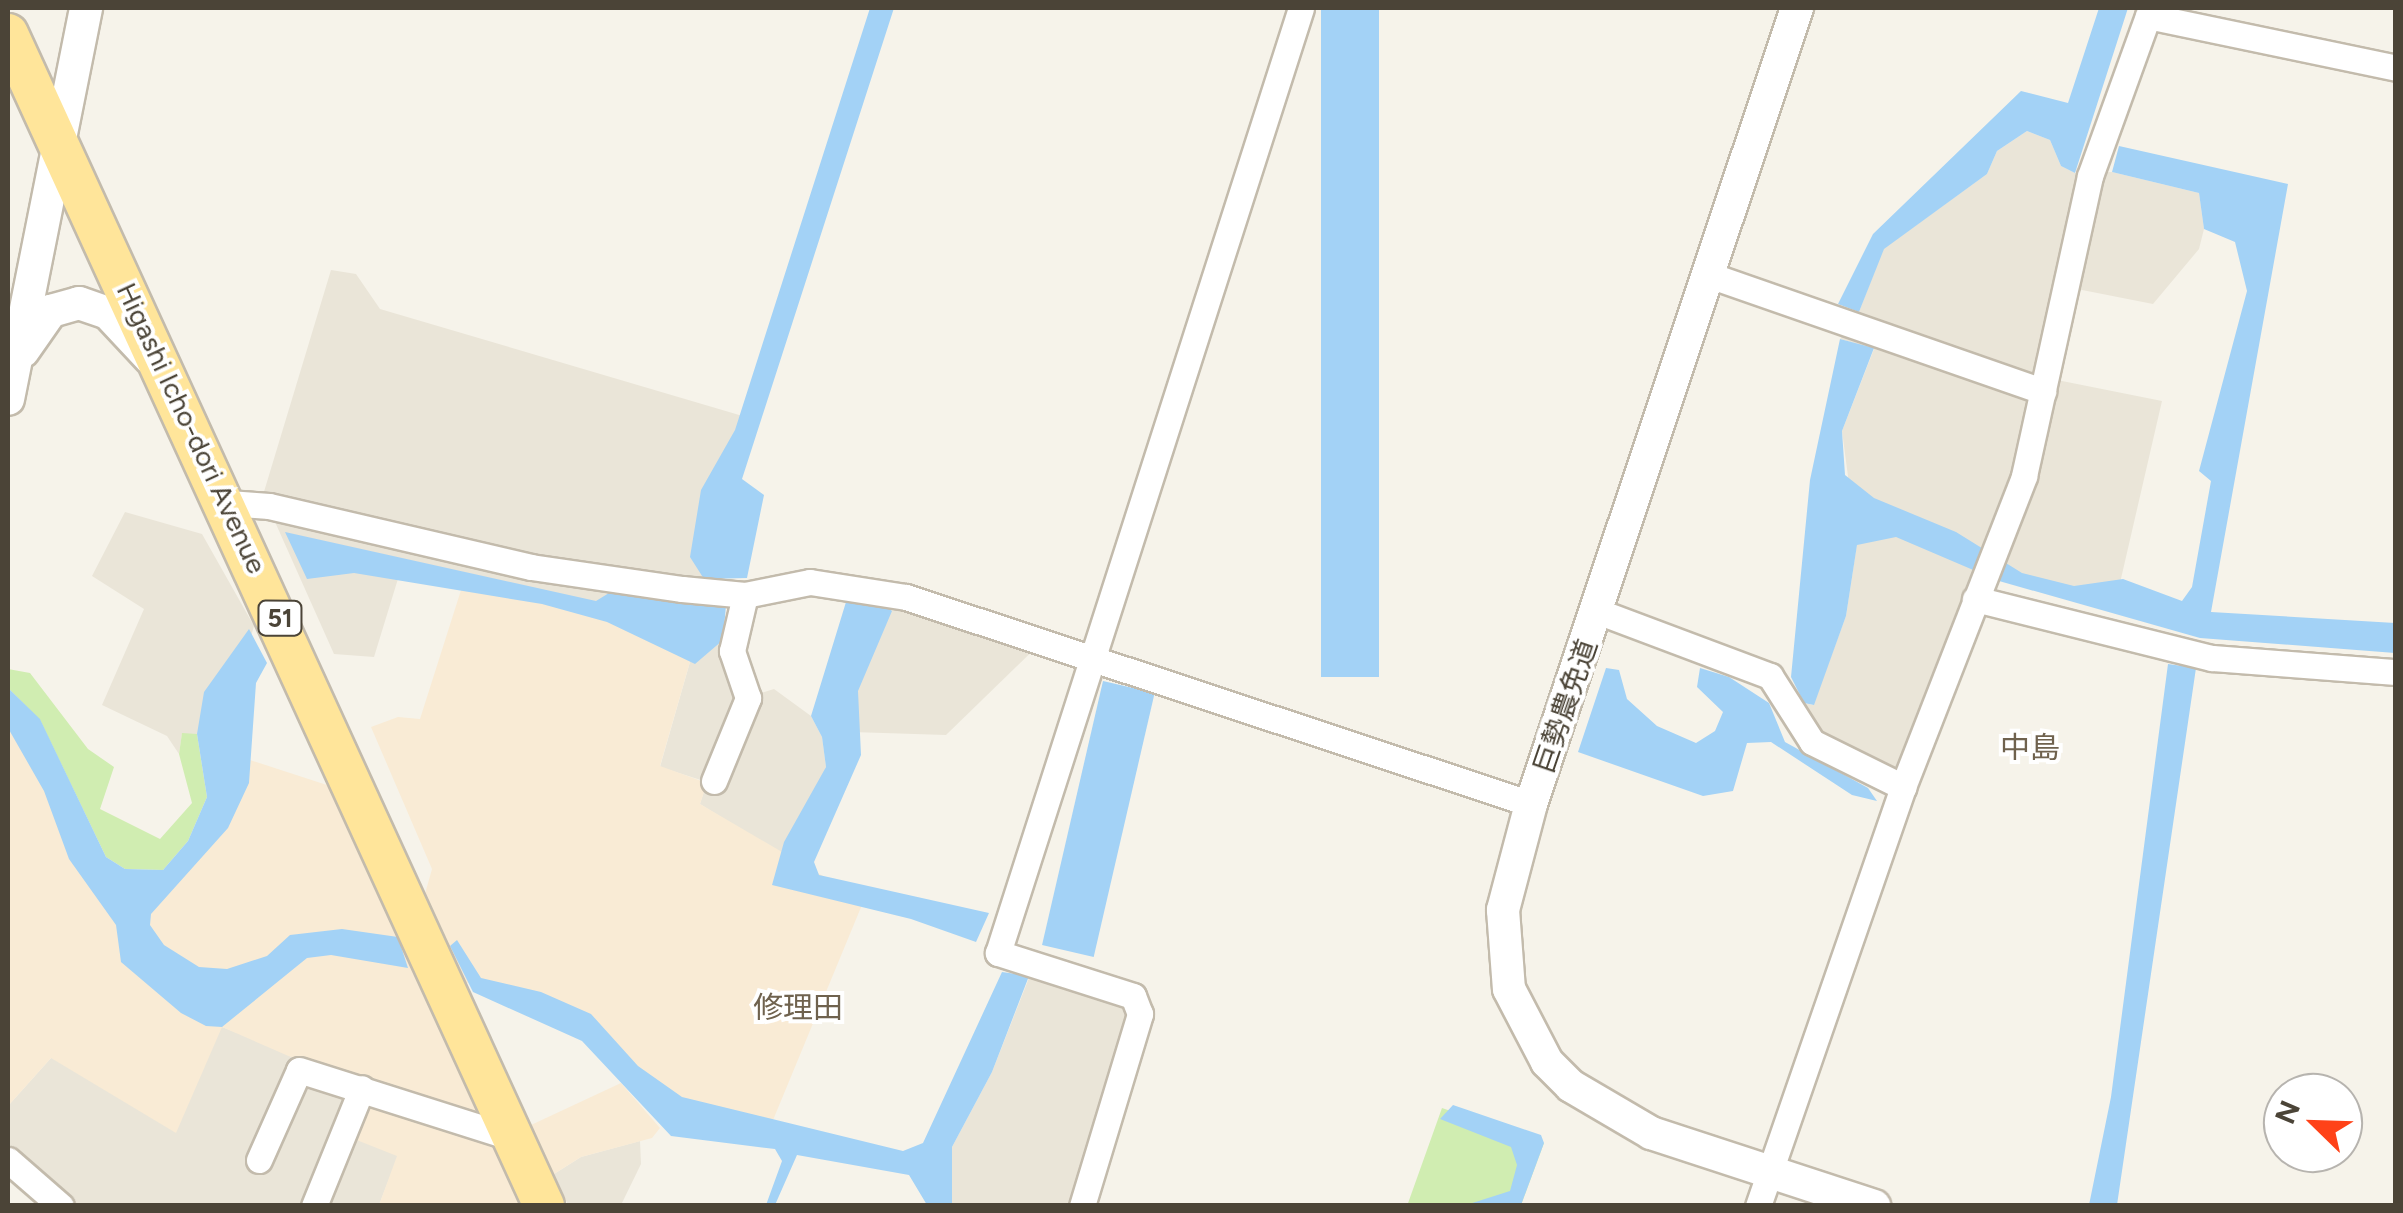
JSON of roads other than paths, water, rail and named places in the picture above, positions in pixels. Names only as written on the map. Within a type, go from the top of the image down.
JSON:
[{"type":"main road","name":"Higashi Icho-dori Avenue","points":[[8,34],[228,503],[544,1206]]},
{"type":"street","points":[[8,398],[86,8]]},
{"type":"street","points":[[1082,1206],[1140,1014],[1133,996],[998,953],[1090,655],[1301,8]]},
{"type":"street","name":"巨勢農免道","points":[[1797,8],[1531,804],[1503,910],[1509,989],[1547,1062],[1599,1108],[1768,1172],[1874,1206]]},
{"type":"street","points":[[1758,1206],[1903,787],[2024,476],[2090,176],[2148,16],[2396,68]]},
{"type":"street","points":[[1708,274],[2043,391]]},
{"type":"street","points":[[14,363],[51,310],[79,303],[108,313],[170,380]]},
{"type":"street","points":[[228,503],[269,506],[531,567],[746,595],[810,582],[906,597],[1531,804]]},
{"type":"street","points":[[1978,590],[2212,658],[2396,672]]},
{"type":"street","points":[[714,781],[748,698],[732,651],[746,595]]},
{"type":"street","points":[[1598,611],[1770,676],[1812,742],[1903,787]]},
{"type":"street","points":[[259,1160],[299,1070],[514,1138]]},
{"type":"street","points":[[314,1206],[362,1088]]},
{"type":"street","points":[[8,1160],[61,1206]]},
{"type":"water","points":[[870,8],[894,8],[742,479],[764,495],[747,578],[704,579],[690,557],[701,490],[735,430]]},
{"type":"water","points":[[1321,8],[1379,8],[1379,677],[1321,677]]},
{"type":"water","points":[[2099,8],[2128,8],[2075,173],[2061,166],[2050,140],[2027,131],[1997,151],[1987,174],[1884,249],[1859,312],[1838,304],[1873,234],[2021,91],[2068,103]]},
{"type":"water","points":[[2119,146],[2288,184],[2211,612],[2395,623],[2395,653],[2200,638],[1999,581],[1896,537],[1857,545],[1846,616],[1814,705],[1804,703],[1791,677],[1810,480],[1840,339],[1874,348],[1842,431],[1845,475],[1874,498],[1956,532],[2022,573],[2074,586],[2123,579],[2182,601],[2192,587],[2211,481],[2199,471],[2247,291],[2235,242],[2204,229],[2199,193],[2112,172]]},
{"type":"water","points":[[285,532],[596,601],[609,593],[726,605],[723,640],[695,664],[607,622],[542,604],[354,573],[307,579]]},
{"type":"water","points":[[846,602],[881,603],[892,611],[858,691],[861,755],[814,862],[819,875],[989,913],[976,942],[911,919],[772,885],[784,842],[826,767],[822,737],[811,716]]},
{"type":"water","points":[[249,629],[267,663],[256,683],[249,783],[228,828],[151,914],[150,925],[164,945],[199,967],[227,969],[267,956],[290,935],[342,929],[398,937],[408,968],[331,955],[307,958],[222,1027],[206,1026],[181,1013],[121,962],[116,925],[69,859],[44,791],[8,728],[8,688],[40,719],[106,857],[125,869],[163,870],[188,841],[207,797],[197,734],[204,692]]},
{"type":"water","points":[[2168,664],[2196,668],[2117,1205],[2089,1205],[2111,1097]]},
{"type":"water","points":[[1606,668],[1619,670],[1627,699],[1657,726],[1696,743],[1715,731],[1723,712],[1697,687],[1700,668],[1729,677],[1769,703],[1785,742],[1868,788],[1877,801],[1852,795],[1771,742],[1747,743],[1733,791],[1703,796],[1578,752]]},
{"type":"water","points":[[1103,681],[1155,693],[1094,957],[1042,945]]},
{"type":"water","points":[[457,940],[481,978],[541,992],[591,1014],[638,1066],[682,1097],[903,1151],[923,1143],[1002,972],[1029,976],[992,1072],[952,1147],[952,1205],[927,1205],[909,1175],[797,1155],[775,1205],[766,1205],[782,1161],[775,1149],[671,1136],[582,1041],[473,992],[450,946]]},
{"type":"water","points":[[1453,1105],[1541,1135],[1544,1143],[1521,1205],[1466,1205],[1510,1191],[1517,1165],[1511,1147],[1440,1119]]},
{"type":"district","name":"中島","points":[[2030,748]]},
{"type":"district","name":"修理田","points":[[798,1008]]}]
